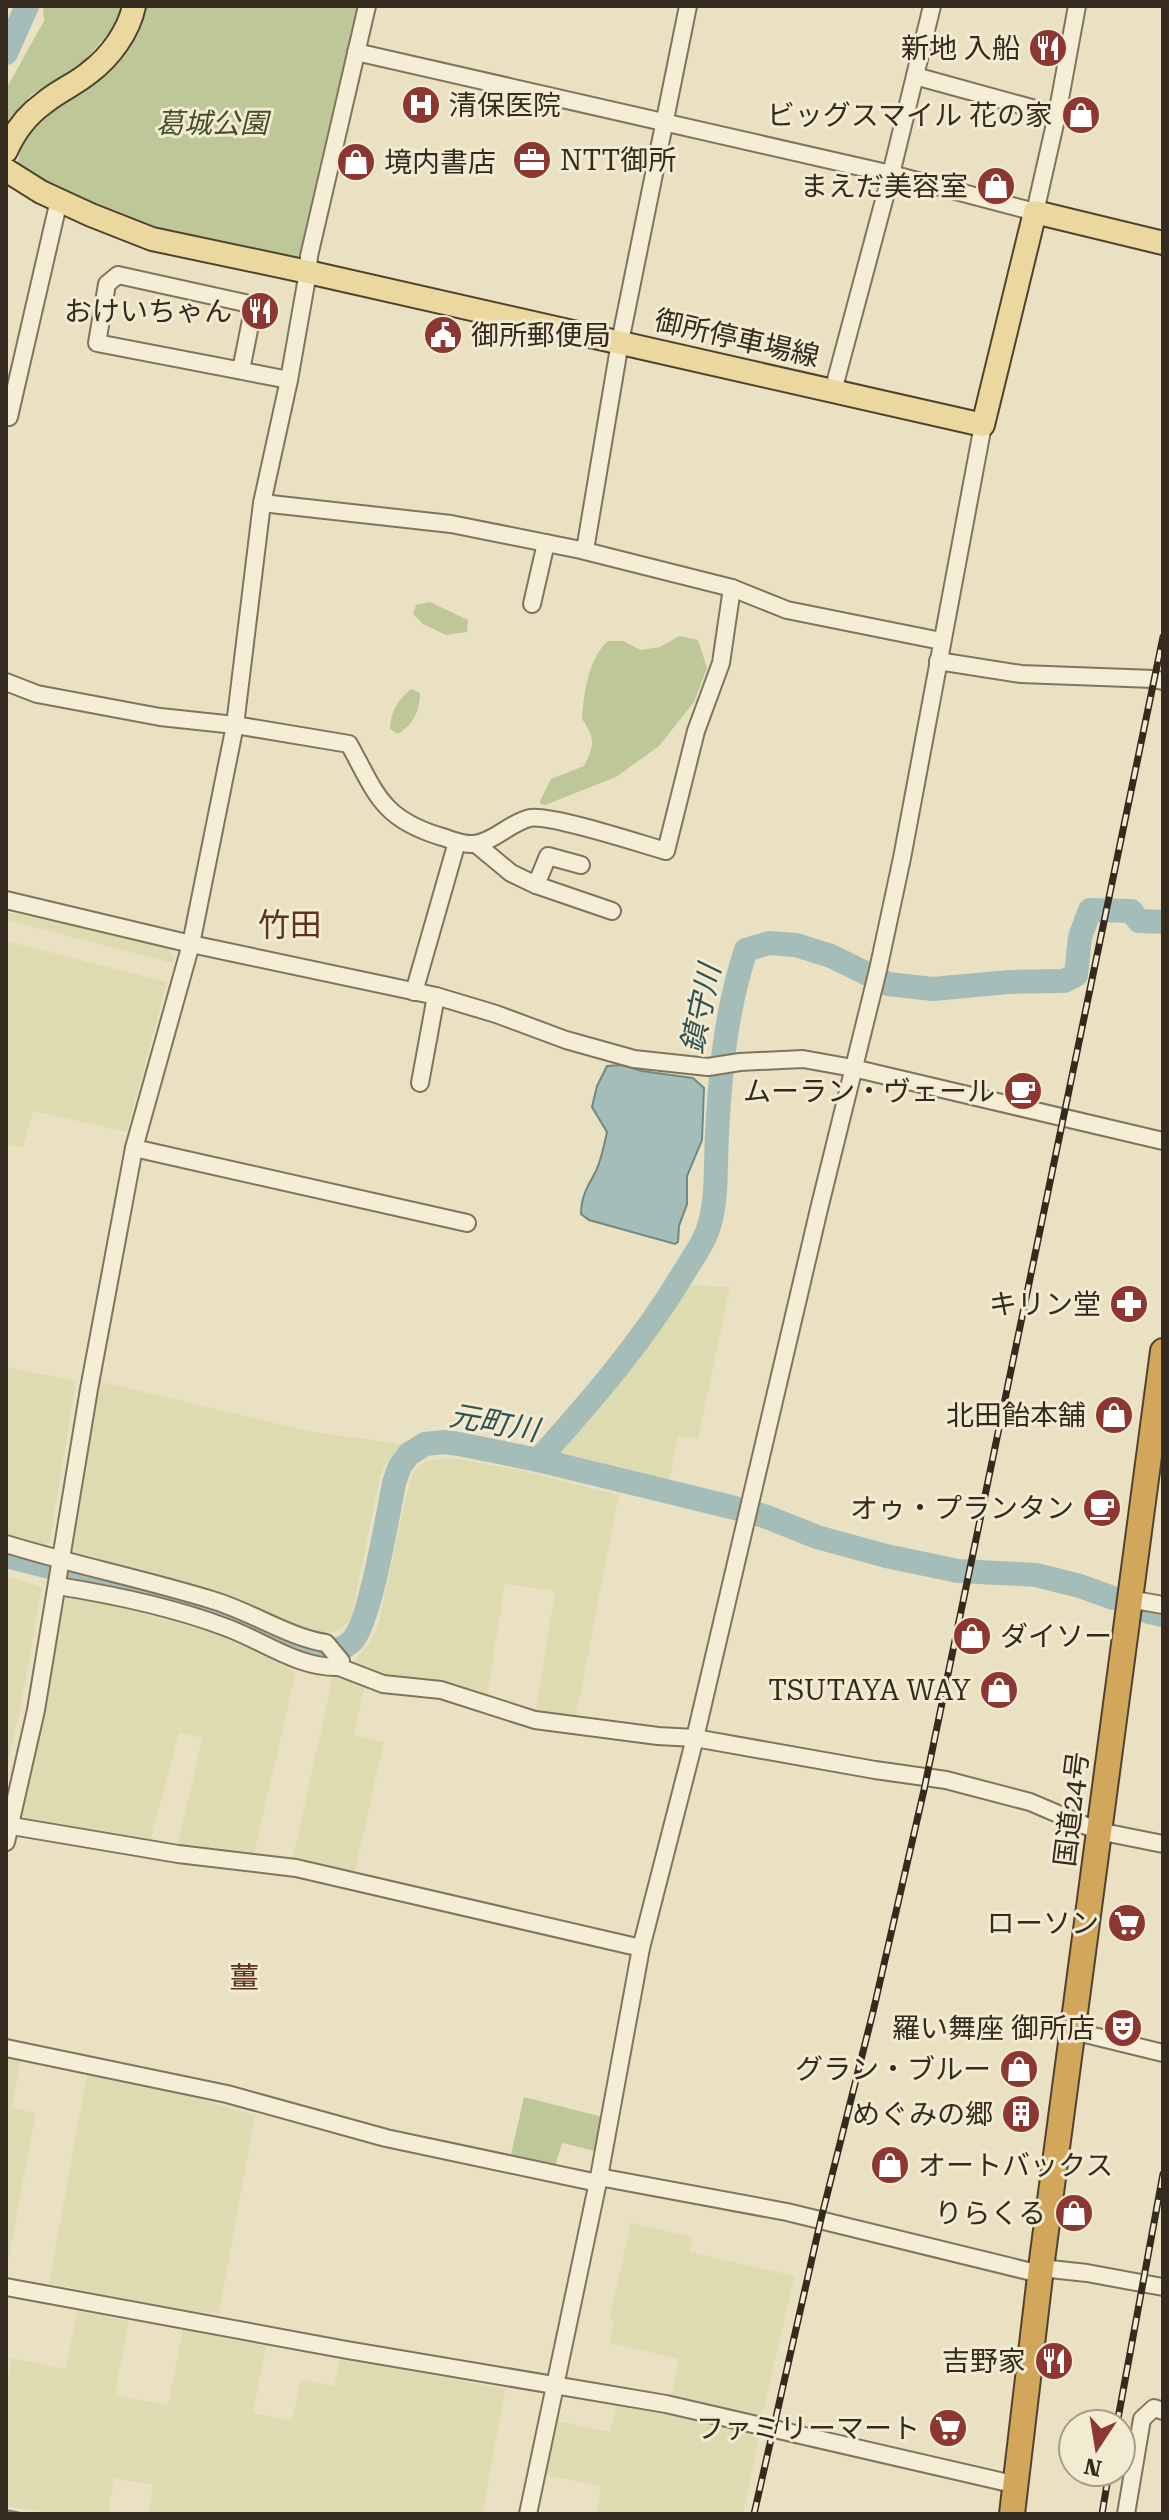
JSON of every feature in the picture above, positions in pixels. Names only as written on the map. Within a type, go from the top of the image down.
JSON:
[{"type":"highway","name":"国道24号","points":[[1012,2514],[1098,1831],[1163,1351]]},
{"type":"main road","points":[[6,151],[20,126],[42,103],[91,72],[112,50],[125,30],[134,6]]},
{"type":"main road","name":"御所停車場線","points":[[6,170],[59,200],[152,239],[983,425]]},
{"type":"main road","points":[[983,425],[1035,212],[1163,243]]},
{"type":"street","points":[[367,6],[309,256],[289,380],[262,503],[235,725],[191,944],[134,1148],[90,1382],[36,1710],[7,1831],[296,1868],[641,1948]]},
{"type":"street","points":[[585,550],[620,342],[688,6]]},
{"type":"street","points":[[833,391],[932,6]]},
{"type":"street","points":[[356,52],[891,174],[1035,212],[1077,6]]},
{"type":"street","points":[[915,76],[1057,115]]},
{"type":"street","points":[[9,417],[12,380],[59,200]]},
{"type":"street","points":[[241,370],[254,305],[118,275],[107,284],[97,343],[289,380]]},
{"type":"street","points":[[528,2514],[598,2180],[641,1948],[695,1738],[876,978],[902,858],[983,425]]},
{"type":"street","points":[[262,503],[451,524],[585,550],[732,588],[787,610],[941,641]]},
{"type":"street","points":[[532,604],[546,543]]},
{"type":"street","points":[[6,682],[37,694],[160,717],[235,725],[349,744],[380,800],[393,813],[415,829],[457,842],[476,844],[530,817],[557,821],[666,851],[696,731],[721,663],[732,588]]},
{"type":"street","points":[[938,661],[1021,674],[1163,681]]},
{"type":"street","points":[[414,992],[457,842]]},
{"type":"street","points":[[476,844],[511,873],[536,885],[612,911]]},
{"type":"street","points":[[536,885],[548,856],[581,865]]},
{"type":"street","points":[[6,900],[191,944],[436,996],[566,1040],[634,1059],[708,1067],[803,1059],[1163,1141]]},
{"type":"street","points":[[420,1083],[436,996]]},
{"type":"street","points":[[134,1148],[467,1223]]},
{"type":"street","points":[[6,1544],[244,1610],[311,1641],[326,1643],[340,1664],[383,1684],[441,1690],[535,1720],[695,1738],[946,1780],[1030,1802],[1098,1831],[1163,1844]]},
{"type":"street","points":[[58,1586],[148,1604],[224,1626],[298,1661],[320,1667],[340,1664]]},
{"type":"street","points":[[1129,1599],[1163,1605]]},
{"type":"street","points":[[1073,2031],[1163,2053]]},
{"type":"street","points":[[6,2048],[227,2094],[386,2138],[598,2180],[787,2212],[1041,2271],[1087,2273],[1163,2287]]},
{"type":"street","points":[[6,2287],[666,2404],[1017,2485]]},
{"type":"street","points":[[1126,2514],[1142,2419],[1154,2408],[1163,2411]]},
{"type":"shaded area","points":[[6,912],[166,945],[174,958],[172,963],[6,920]]},
{"type":"shaded area","points":[[6,941],[167,982],[127,1132],[33,1111],[23,1147],[6,1144]]},
{"type":"shaded area","points":[[688,1285],[730,1287],[698,1439],[678,1436],[668,1486],[552,1459],[577,1418],[616,1366],[665,1317]]},
{"type":"shaded area","points":[[6,1367],[76,1381],[48,1553],[6,1542]]},
{"type":"shaded area","points":[[94,1380],[313,1432],[401,1444],[385,1464],[380,1478],[351,1618],[344,1627],[327,1634],[300,1632],[64,1555]]},
{"type":"shaded area","points":[[450,1458],[520,1470],[619,1495],[575,1722],[535,1714],[555,1591],[505,1584],[487,1697],[350,1666],[377,1629],[410,1479],[426,1461]]},
{"type":"shaded area","points":[[6,1576],[42,1587],[6,1771]]},
{"type":"shaded area","points":[[60,1593],[216,1632],[296,1672],[254,1854],[224,1851],[217,1854],[177,1848],[202,1738],[179,1733],[150,1842],[16,1822]]},
{"type":"shaded area","points":[[339,1675],[365,1684],[354,1735],[384,1742],[354,1876],[292,1862],[333,1676]]},
{"type":"shaded area","points":[[6,2055],[21,2058],[12,2108],[36,2113],[6,2273]]},
{"type":"shaded area","points":[[87,2073],[172,2091],[255,2115],[219,2313],[197,2312],[49,2284]]},
{"type":"shaded area","points":[[631,2223],[693,2237],[690,2252],[795,2276],[762,2416],[671,2396],[679,2359],[609,2343],[614,2321],[609,2319]]},
{"type":"shaded area","points":[[77,2311],[129,2321],[115,2395],[168,2405],[183,2330],[266,2346],[253,2413],[292,2421],[301,2379],[334,2386],[340,2358],[505,2389],[483,2514],[148,2514],[153,2485],[114,2478],[108,2514],[53,2514],[6,2506],[6,2386],[11,2358],[66,2369]]},
{"type":"shaded area","points":[[616,2405],[759,2437],[743,2514],[596,2514],[601,2486],[544,2475],[550,2458],[555,2421],[610,2432]]},
{"type":"green space","points":[[43,6],[121,6],[116,24],[82,64],[31,95],[6,124],[6,89],[44,21]]},
{"type":"green space","name":"葛城公園","points":[[142,6],[357,6],[298,259],[154,232],[48,186],[17,166],[22,142],[39,118]]},
{"type":"green space","points":[[430,602],[468,620],[467,632],[446,635],[423,624],[413,614],[416,605]]},
{"type":"green space","points":[[679,636],[698,640],[707,668],[694,702],[659,746],[616,777],[541,804],[551,779],[584,766],[590,752],[592,742],[582,719],[583,709],[588,677],[601,648],[608,641],[623,641],[641,650],[660,647]]},
{"type":"green space","points":[[411,689],[420,693],[419,706],[412,722],[398,734],[390,729],[391,717]]},
{"type":"green space","points":[[524,2097],[610,2119],[603,2153],[562,2143],[553,2173],[509,2163]]},
{"type":"water","points":[[622,1065],[693,1078],[704,1088],[702,1140],[687,1176],[687,1204],[675,1244],[589,1220],[581,1214],[584,1196],[598,1166],[607,1132],[592,1107],[597,1086],[607,1066]]},
{"type":"waterway","points":[[6,53],[27,6]]},
{"type":"waterway","name":"鎮守川","points":[[538,1460],[633,1347],[705,1237],[714,1197],[725,1042],[733,996],[746,950],[769,943],[796,945],[831,956],[888,984],[933,989],[1008,982],[1064,981],[1076,975],[1080,937],[1090,910],[1131,911],[1139,921],[1163,922]]},
{"type":"waterway","name":"元町川","points":[[6,1556],[207,1608],[245,1621],[298,1648],[319,1653],[332,1651],[352,1641],[359,1630],[378,1567],[400,1466],[409,1454],[425,1444],[444,1442],[538,1460],[731,1507],[817,1537],[886,1556],[958,1571],[1036,1575],[1113,1598]]},
{"type":"waterway","name":"元町川","points":[[1149,1612],[1163,1615]]},
{"type":"waterway","points":[[6,2511],[21,2514]]},
{"type":"railway","points":[[754,2514],[924,1790],[1163,637]]},
{"type":"railway","points":[[1120,2408],[1163,2174]]},
{"type":"railway","points":[[1102,2514],[1106,2488]]},
{"type":"place","name":"新地 入船","points":[[1048,48]]},
{"type":"place","name":"清保医院","points":[[421,105]]},
{"type":"place","name":"ビッグスマイル 花の家","points":[[1081,115]]},
{"type":"place","name":"NTT御所","points":[[532,160]]},
{"type":"place","name":"境内書店","points":[[356,162]]},
{"type":"place","name":"まえだ美容室","points":[[996,186]]},
{"type":"place","name":"おけいちゃん","points":[[260,311]]},
{"type":"place","name":"御所郵便局","points":[[443,335]]},
{"type":"place","name":"ムーラン・ヴェール","points":[[1023,1091]]},
{"type":"place","name":"キリン堂","points":[[1129,1304]]},
{"type":"place","name":"北田飴本舗","points":[[1114,1415]]},
{"type":"place","name":"オゥ・プランタン","points":[[1102,1508]]},
{"type":"place","name":"ダイソー","points":[[972,1636]]},
{"type":"place","name":"TSUTAYA WAY","points":[[999,1690]]},
{"type":"place","name":"ローソン","points":[[1127,1923]]},
{"type":"place","name":"羅い舞座 御所店","points":[[1123,2028]]},
{"type":"place","name":"グラン・ブルー","points":[[1019,2069]]},
{"type":"place","name":"めぐみの郷","points":[[1021,2114]]},
{"type":"place","name":"オートバックス","points":[[890,2165]]},
{"type":"place","name":"りらくる","points":[[1074,2213]]},
{"type":"place","name":"吉野家","points":[[1054,2361]]},
{"type":"place","name":"ファミリーマート","points":[[948,2428]]},
{"type":"district","name":"竹田","points":[[290,925]]},
{"type":"district","name":"薑","points":[[244,1978]]}]
